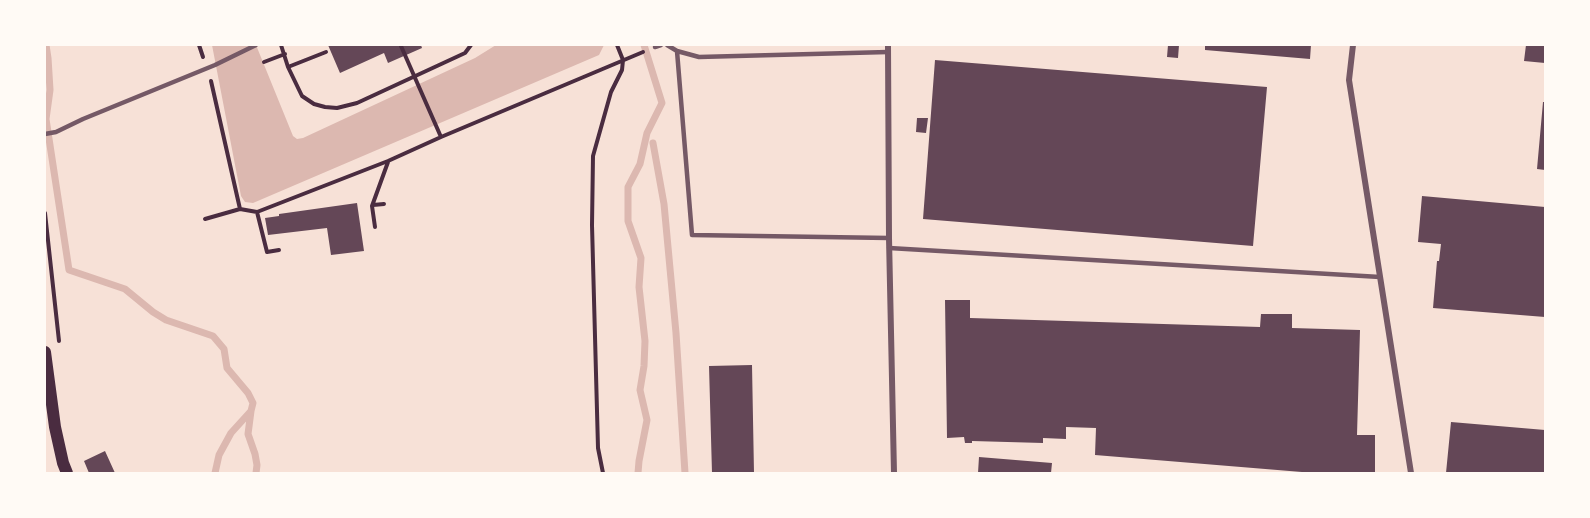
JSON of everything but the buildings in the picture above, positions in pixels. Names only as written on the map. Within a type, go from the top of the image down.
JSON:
[{"type":"main road","points":[[45,352],[55,427],[67,473]]},
{"type":"street","points":[[1353,45],[1349,80],[1411,473]]},
{"type":"street","points":[[888,48],[889,248],[894,473]]},
{"type":"lane","points":[[45,134],[56,132],[215,65],[256,45]]},
{"type":"lane","points":[[655,47],[661,45]]},
{"type":"lane","points":[[667,45],[677,51],[699,57],[888,48]]},
{"type":"lane","points":[[677,51],[692,235],[889,238]]},
{"type":"lane","points":[[889,248],[1380,276]]},
{"type":"path","points":[[281,45],[288,67],[302,96],[314,104],[337,108],[357,103],[465,53],[471,45]]},
{"type":"path","points":[[603,473],[598,448],[592,225],[593,156],[611,92],[622,70],[623,60],[617,45]]},
{"type":"path","points":[[401,46],[441,137]]},
{"type":"path","points":[[288,67],[326,52]]},
{"type":"path","points":[[264,62],[285,54]]},
{"type":"path","points":[[205,219],[240,209],[257,212],[388,161],[628,57]]},
{"type":"path","points":[[207,68],[240,209]]},
{"type":"path","points":[[375,228],[372,206],[388,161]]},
{"type":"path","points":[[372,206],[384,204]]},
{"type":"path","points":[[257,212],[267,252],[279,250]]},
{"type":"shaded area","points":[[212,45],[256,45],[293,136],[297,139],[475,58],[496,45],[604,45],[599,55],[253,203],[245,202],[241,196]]},
{"type":"waterway","points":[[46,45],[50,90],[46,119],[69,270],[125,289],[166,320],[213,336],[224,349],[227,368],[248,393],[253,403],[251,411],[231,433],[219,455],[215,473]]},
{"type":"waterway","points":[[638,473],[647,420],[640,390],[645,341],[639,287],[641,258],[628,221],[628,187],[640,164],[647,133],[662,103],[644,45]]},
{"type":"waterway","points":[[653,143],[664,204],[676,333],[685,473]]},
{"type":"waterway","points":[[251,411],[248,434],[255,454],[256,473]]}]
